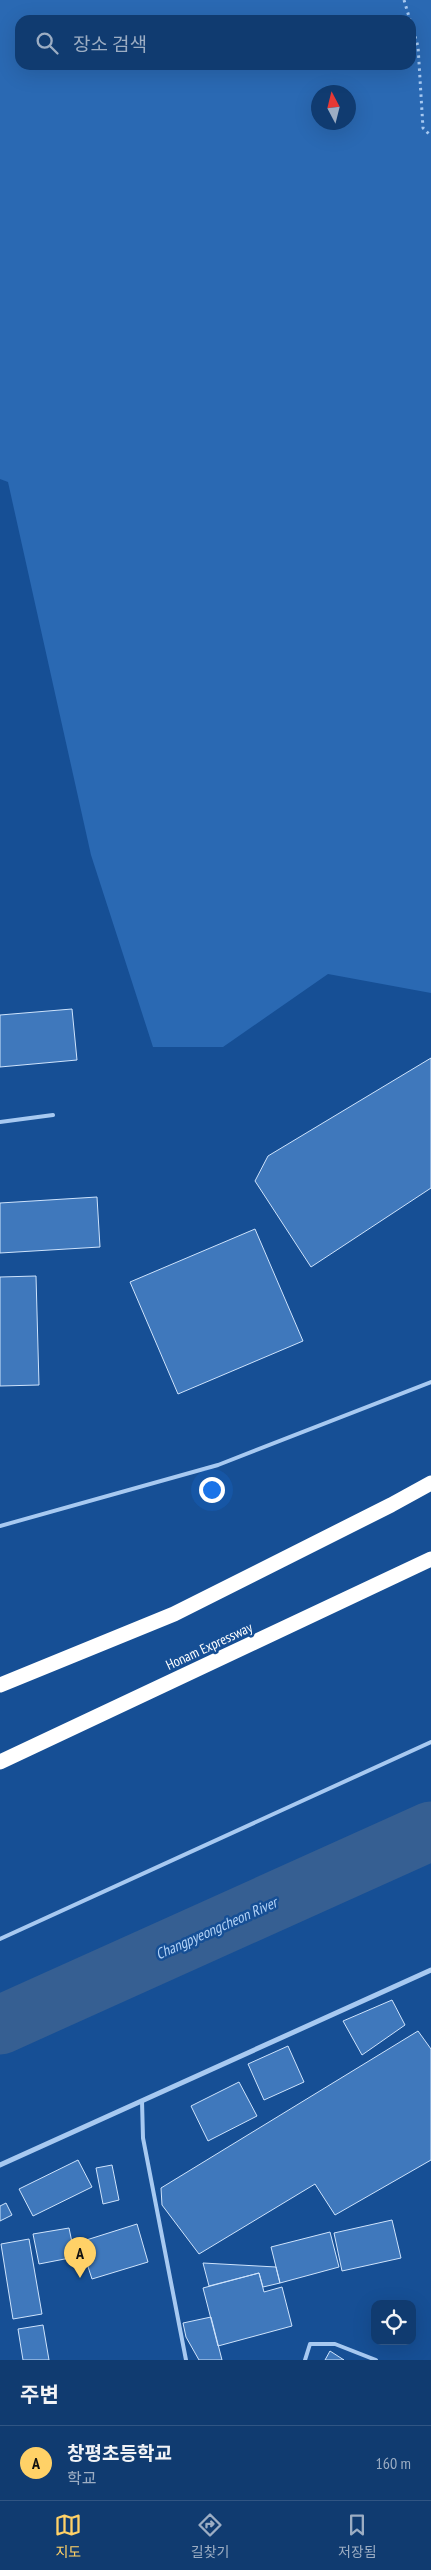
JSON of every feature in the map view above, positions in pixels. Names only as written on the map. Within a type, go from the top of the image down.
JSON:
[{"type":"highway","points":[[0,1685],[174,1614],[391,1506],[431,1483]]},
{"type":"highway","name":"Honam Expressway","points":[[0,1762],[431,1559]]},
{"type":"street","points":[[0,2165],[431,1970]]},
{"type":"lane","points":[[0,1122],[53,1115]]},
{"type":"lane","points":[[0,1526],[218,1465],[431,1382]]},
{"type":"lane","points":[[0,1939],[431,1742]]},
{"type":"lane","points":[[142,2101],[143,2138],[186,2360]]},
{"type":"lane","points":[[305,2360],[310,2344],[335,2344],[370,2356],[376,2360]]},
{"type":"path","points":[[404,0],[408,15]]},
{"type":"path","points":[[416,40],[418,46],[423,128],[431,136]]},
{"type":"shaded area","points":[[0,0],[431,0],[431,993],[328,974],[223,1047],[153,1047],[91,855],[8,482],[0,479]]},
{"type":"building","points":[[72,1009],[77,1060],[0,1067],[0,1015]]},
{"type":"building","points":[[431,1058],[431,1188],[311,1267],[255,1181],[268,1156]]},
{"type":"building","points":[[97,1197],[100,1247],[0,1253],[0,1203]]},
{"type":"building","points":[[255,1229],[303,1341],[178,1394],[130,1282]]},
{"type":"building","points":[[36,1276],[39,1385],[0,1386],[0,1277]]},
{"type":"building","points":[[392,2000],[405,2025],[362,2055],[343,2021]]},
{"type":"building","points":[[418,2031],[431,2049],[431,2160],[335,2215],[315,2184],[199,2254],[162,2205],[161,2188]]},
{"type":"building","points":[[288,2046],[304,2082],[264,2100],[248,2064]]},
{"type":"building","points":[[239,2082],[257,2116],[208,2141],[191,2106]]},
{"type":"building","points":[[78,2160],[92,2187],[33,2216],[19,2189]]},
{"type":"building","points":[[112,2165],[119,2200],[103,2204],[96,2168]]},
{"type":"building","points":[[6,2203],[12,2215],[0,2221],[0,2206]]},
{"type":"building","points":[[392,2220],[401,2258],[342,2271],[334,2233]]},
{"type":"building","points":[[137,2224],[148,2262],[92,2279],[80,2242]]},
{"type":"building","points":[[69,2228],[75,2257],[39,2264],[33,2234]]},
{"type":"building","points":[[330,2232],[339,2267],[280,2283],[271,2247]]},
{"type":"building","points":[[29,2239],[42,2314],[13,2319],[1,2244]]},
{"type":"building","points":[[203,2263],[276,2267],[280,2283],[263,2287],[259,2273],[209,2286]]},
{"type":"building","points":[[259,2273],[264,2292],[282,2287],[292,2326],[218,2346],[203,2288]]},
{"type":"building","points":[[211,2317],[222,2360],[199,2360],[186,2337],[183,2323]]},
{"type":"building","points":[[43,2325],[49,2360],[23,2360],[18,2329]]},
{"type":"building","points":[[330,2351],[344,2360],[325,2360]]},
{"type":"waterway","name":"Changpyeongcheon River","points":[[0,2025],[431,1831]]},
{"type":"place","name":"창평초등학교","points":[[80,2278]]}]
